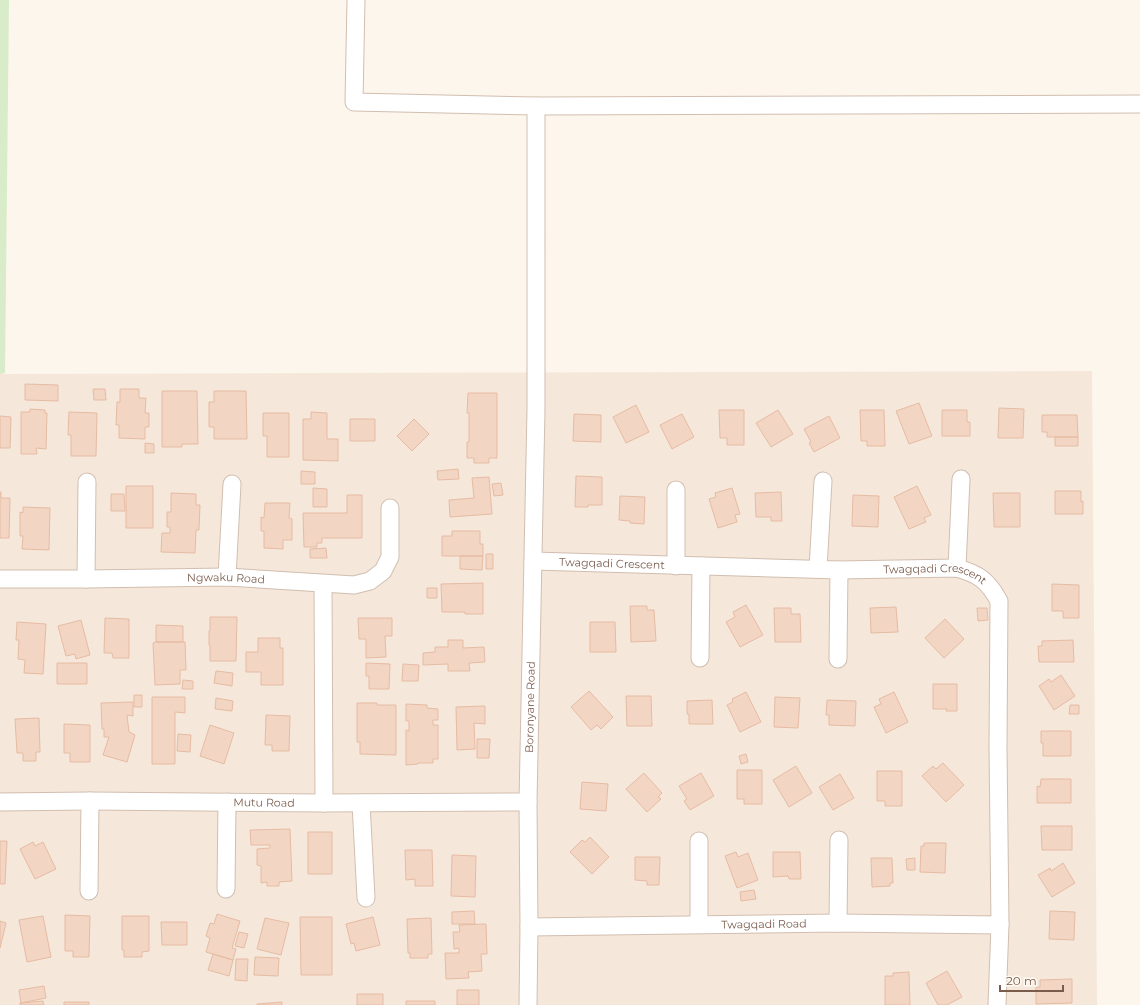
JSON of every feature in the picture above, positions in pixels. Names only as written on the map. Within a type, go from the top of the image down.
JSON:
[{"type":"street","points":[[356,0],[354,102],[536,106],[1140,104]]},
{"type":"street","name":"Boronyane Road","points":[[528,1005],[530,927],[528,802],[536,408],[536,106]]},
{"type":"street","points":[[957,568],[961,479]]},
{"type":"street","points":[[818,569],[823,481]]},
{"type":"street","points":[[86,579],[88,482]]},
{"type":"street","points":[[227,577],[232,484]]},
{"type":"street","points":[[676,490],[676,566]]},
{"type":"street","name":"Ngwaku Road","points":[[0,579],[227,577],[354,585],[370,581],[383,571],[390,557],[390,508]]},
{"type":"street","name":"Twagqadi Crescent","points":[[533,561],[840,570],[957,568],[972,571],[984,580],[992,588],[999,601],[998,746],[1000,925],[997,1005]]},
{"type":"street","points":[[700,658],[701,566]]},
{"type":"street","points":[[838,659],[840,570]]},
{"type":"street","points":[[323,584],[324,803]]},
{"type":"street","points":[[89,891],[90,801]]},
{"type":"street","name":"Mutu Road","points":[[0,802],[528,802]]},
{"type":"street","points":[[226,889],[227,802]]},
{"type":"street","points":[[361,803],[366,898]]},
{"type":"street","points":[[838,924],[839,840]]},
{"type":"street","points":[[699,841],[699,924]]},
{"type":"street","name":"Twagqadi Road","points":[[530,927],[699,924],[1000,925]]},
{"type":"shaded area","points":[[1092,371],[1097,1005],[0,1005],[0,374]]},
{"type":"green space","points":[[0,0],[9,0],[5,373],[0,374]]},
{"type":"building","points":[[25,384],[58,385],[58,401],[25,400]]},
{"type":"building","points":[[93,389],[105,389],[106,400],[94,400]]},
{"type":"building","points":[[120,389],[139,389],[139,398],[146,398],[145,413],[149,413],[149,427],[145,427],[145,439],[119,438],[119,425],[116,425],[117,402],[120,402]]},
{"type":"building","points":[[162,391],[197,391],[198,444],[182,444],[182,447],[162,447]]},
{"type":"building","points":[[214,391],[246,391],[247,439],[214,439],[214,427],[209,427],[209,402],[214,402]]},
{"type":"building","points":[[468,393],[497,393],[497,458],[489,458],[489,463],[474,463],[474,458],[467,458],[467,442],[469,442],[469,413],[467,413]]},
{"type":"building","points":[[919,403],[932,436],[909,444],[896,411]]},
{"type":"building","points":[[636,405],[649,432],[626,443],[613,417]]},
{"type":"building","points":[[999,408],[1024,409],[1023,438],[998,438]]},
{"type":"building","points":[[30,409],[45,410],[45,413],[47,413],[46,449],[36,448],[37,454],[21,454],[21,412],[30,412]]},
{"type":"building","points":[[719,410],[744,410],[744,445],[727,445],[727,438],[720,438]]},
{"type":"building","points":[[778,410],[793,434],[771,447],[756,423]]},
{"type":"building","points":[[860,410],[884,410],[885,446],[867,446],[867,441],[861,441]]},
{"type":"building","points":[[942,410],[967,410],[967,422],[970,422],[970,436],[942,436]]},
{"type":"building","points":[[69,412],[97,413],[96,456],[71,456],[71,435],[68,435]]},
{"type":"building","points":[[311,412],[327,413],[327,439],[338,439],[338,461],[303,460],[303,419],[311,419]]},
{"type":"building","points":[[263,413],[289,413],[289,457],[267,457],[267,436],[263,436]]},
{"type":"building","points":[[574,414],[601,415],[601,442],[573,441]]},
{"type":"building","points":[[682,414],[694,437],[672,449],[660,425]]},
{"type":"building","points":[[1042,415],[1077,415],[1078,437],[1047,437],[1047,432],[1042,432]]},
{"type":"building","points":[[0,416],[11,417],[10,448],[0,448]]},
{"type":"building","points":[[829,416],[840,438],[814,452],[809,443],[811,442],[804,429]]},
{"type":"building","points":[[350,419],[375,419],[375,441],[350,441]]},
{"type":"building","points":[[414,419],[429,434],[412,451],[397,436]]},
{"type":"building","points":[[1055,437],[1078,437],[1078,446],[1055,446]]},
{"type":"building","points":[[145,443],[154,444],[154,453],[145,453]]},
{"type":"building","points":[[458,469],[459,479],[438,480],[437,471]]},
{"type":"building","points":[[301,471],[315,472],[315,484],[301,484]]},
{"type":"building","points":[[576,476],[602,477],[602,505],[575,507]]},
{"type":"building","points":[[489,477],[492,514],[450,517],[449,500],[474,498],[472,478]]},
{"type":"building","points":[[501,483],[503,495],[494,496],[492,484]]},
{"type":"building","points":[[126,486],[153,486],[153,528],[126,528]]},
{"type":"building","points":[[917,486],[931,515],[924,518],[926,522],[909,529],[894,497]]},
{"type":"building","points":[[313,488],[327,489],[327,507],[313,507]]},
{"type":"building","points":[[732,488],[740,514],[735,515],[737,522],[718,528],[709,499],[716,497],[715,493]]},
{"type":"building","points":[[1055,491],[1081,491],[1083,514],[1055,514]]},
{"type":"building","points":[[0,492],[1,498],[10,498],[9,538],[0,538]]},
{"type":"building","points":[[781,492],[782,521],[771,521],[771,517],[756,517],[755,493]]},
{"type":"building","points":[[171,493],[196,494],[196,505],[200,505],[199,530],[196,530],[195,553],[161,552],[162,533],[170,533],[170,527],[167,527],[167,512],[171,512]]},
{"type":"building","points":[[993,493],[1020,493],[1020,527],[994,527]]},
{"type":"building","points":[[111,494],[124,494],[125,511],[111,511]]},
{"type":"building","points":[[347,495],[362,495],[362,538],[322,538],[322,543],[317,543],[317,547],[304,547],[303,513],[347,513]]},
{"type":"building","points":[[853,495],[879,496],[878,527],[852,526]]},
{"type":"building","points":[[620,496],[645,497],[644,524],[630,523],[630,521],[619,520]]},
{"type":"building","points":[[265,503],[290,503],[289,518],[292,519],[292,540],[283,540],[283,549],[264,548],[264,531],[261,531],[261,517],[264,518]]},
{"type":"building","points":[[23,507],[50,508],[49,550],[22,549],[23,536],[20,536],[20,512],[23,513]]},
{"type":"building","points":[[452,531],[480,531],[480,544],[483,544],[483,556],[442,556],[442,536],[452,536]]},
{"type":"building","points":[[326,548],[327,558],[310,558],[310,549]]},
{"type":"building","points":[[486,554],[493,554],[493,569],[486,569]]},
{"type":"building","points":[[460,556],[483,556],[482,570],[460,569]]},
{"type":"building","points":[[483,583],[483,614],[442,612],[441,584]]},
{"type":"building","points":[[1052,584],[1079,585],[1079,618],[1063,618],[1063,611],[1052,611]]},
{"type":"building","points":[[427,588],[437,588],[437,598],[427,598]]},
{"type":"building","points":[[746,605],[763,635],[740,647],[726,622],[735,617],[733,612]]},
{"type":"building","points":[[630,606],[647,606],[647,610],[654,610],[656,641],[631,642]]},
{"type":"building","points":[[896,607],[898,632],[871,633],[870,608]]},
{"type":"building","points":[[774,608],[791,608],[791,614],[800,614],[801,642],[775,642]]},
{"type":"building","points":[[977,608],[987,608],[988,620],[978,621]]},
{"type":"building","points":[[210,617],[237,617],[236,661],[210,661]]},
{"type":"building","points":[[105,618],[129,619],[129,658],[113,658],[112,653],[104,653]]},
{"type":"building","points":[[358,618],[392,618],[392,636],[385,636],[386,657],[366,658],[366,639],[359,639]]},
{"type":"building","points":[[945,619],[964,639],[944,658],[925,638]]},
{"type":"building","points":[[81,620],[90,655],[76,659],[75,654],[66,656],[58,626]]},
{"type":"building","points":[[17,622],[46,624],[43,674],[24,673],[25,660],[18,659],[19,640],[16,640]]},
{"type":"building","points":[[590,622],[615,622],[616,652],[590,652]]},
{"type":"building","points":[[156,625],[183,626],[183,642],[156,642]]},
{"type":"building","points":[[258,638],[280,638],[280,648],[283,648],[283,685],[261,685],[261,672],[246,672],[246,652],[258,652]]},
{"type":"building","points":[[448,640],[463,640],[463,648],[484,647],[485,662],[469,663],[470,671],[448,671],[448,664],[423,665],[423,653],[435,652],[435,647],[448,647]]},
{"type":"building","points":[[1073,640],[1074,662],[1039,662],[1038,646],[1042,646],[1042,641]]},
{"type":"building","points":[[185,642],[186,670],[180,670],[180,684],[155,685],[153,643]]},
{"type":"building","points":[[57,663],[87,663],[87,684],[57,684]]},
{"type":"building","points":[[366,663],[390,664],[389,689],[369,689],[369,676],[366,676]]},
{"type":"building","points":[[403,664],[419,665],[418,681],[402,681]]},
{"type":"building","points":[[216,671],[233,673],[232,686],[214,683]]},
{"type":"building","points":[[1061,675],[1075,696],[1054,710],[1039,686],[1049,679],[1051,682]]},
{"type":"building","points":[[183,680],[193,681],[193,689],[182,689]]},
{"type":"building","points":[[933,684],[957,684],[957,711],[933,709]]},
{"type":"building","points":[[589,691],[613,717],[601,729],[597,725],[591,730],[571,707]]},
{"type":"building","points":[[746,692],[761,722],[740,732],[727,705],[733,702],[732,699]]},
{"type":"building","points":[[894,692],[908,722],[886,733],[874,707],[881,704],[879,699]]},
{"type":"building","points":[[134,695],[142,695],[142,707],[134,707]]},
{"type":"building","points":[[626,696],[651,696],[652,726],[627,726]]},
{"type":"building","points":[[152,697],[185,697],[185,713],[175,712],[175,764],[152,764]]},
{"type":"building","points":[[775,697],[800,698],[798,728],[774,727]]},
{"type":"building","points":[[216,698],[233,701],[232,711],[215,709]]},
{"type":"building","points":[[712,700],[713,724],[689,724],[687,701]]},
{"type":"building","points":[[827,700],[856,701],[855,726],[829,725],[829,715],[826,715]]},
{"type":"building","points":[[133,702],[133,716],[127,715],[129,732],[135,735],[127,762],[103,755],[109,737],[104,737],[104,729],[102,729],[101,703]]},
{"type":"building","points":[[357,703],[396,705],[396,755],[360,754],[360,742],[357,742]]},
{"type":"building","points":[[406,704],[427,705],[427,708],[438,709],[438,720],[433,720],[433,725],[438,725],[438,759],[433,759],[433,763],[406,765],[406,730],[409,731],[409,721],[406,721]]},
{"type":"building","points":[[1070,705],[1079,705],[1079,714],[1069,714]]},
{"type":"building","points":[[485,706],[485,724],[474,723],[475,749],[457,750],[456,707]]},
{"type":"building","points":[[266,715],[290,716],[289,751],[272,751],[272,745],[265,745]]},
{"type":"building","points":[[39,718],[40,752],[36,752],[36,761],[23,761],[23,753],[17,753],[15,719]]},
{"type":"building","points":[[64,724],[90,725],[90,762],[70,762],[70,753],[64,753]]},
{"type":"building","points":[[210,725],[234,733],[224,764],[200,756]]},
{"type":"building","points":[[1041,731],[1071,731],[1071,756],[1043,756]]},
{"type":"building","points":[[178,734],[191,735],[190,752],[177,751]]},
{"type":"building","points":[[477,739],[490,739],[489,758],[477,758]]},
{"type":"building","points":[[746,754],[748,762],[741,764],[739,756]]},
{"type":"building","points":[[943,763],[964,785],[946,802],[922,776],[933,766],[936,769]]},
{"type":"building","points":[[796,766],[812,793],[789,807],[773,780]]},
{"type":"building","points":[[737,770],[762,770],[762,804],[744,804],[744,799],[737,799]]},
{"type":"building","points":[[877,771],[902,771],[902,806],[885,806],[885,801],[877,801]]},
{"type":"building","points":[[644,773],[662,793],[658,797],[661,799],[647,812],[626,789]]},
{"type":"building","points":[[701,773],[714,796],[690,810],[684,801],[687,799],[679,786]]},
{"type":"building","points":[[840,774],[854,798],[833,810],[819,787]]},
{"type":"building","points":[[1041,779],[1071,779],[1071,803],[1037,803],[1037,786],[1040,787]]},
{"type":"building","points":[[582,782],[608,784],[606,811],[580,809]]},
{"type":"building","points":[[1041,826],[1072,826],[1072,850],[1042,850]]},
{"type":"building","points":[[290,829],[292,881],[279,882],[279,886],[267,886],[267,882],[261,883],[261,866],[257,865],[257,849],[270,848],[270,845],[251,845],[250,830]]},
{"type":"building","points":[[308,832],[332,832],[332,874],[308,874]]},
{"type":"building","points":[[590,837],[609,857],[592,874],[570,852],[582,840],[585,842]]},
{"type":"building","points":[[0,841],[7,841],[5,884],[0,884]]},
{"type":"building","points":[[33,842],[35,846],[43,842],[56,869],[35,879],[20,849]]},
{"type":"building","points":[[924,843],[946,843],[945,873],[920,872],[921,846],[924,846]]},
{"type":"building","points":[[405,850],[432,850],[433,886],[415,886],[415,879],[406,880]]},
{"type":"building","points":[[736,852],[738,857],[748,853],[758,880],[737,888],[725,856]]},
{"type":"building","points":[[773,852],[800,852],[801,879],[789,879],[788,876],[773,877]]},
{"type":"building","points":[[452,855],[476,856],[475,897],[451,896]]},
{"type":"building","points":[[635,857],[660,857],[659,885],[647,885],[647,881],[635,880]]},
{"type":"building","points":[[871,858],[892,858],[893,883],[890,883],[890,886],[872,887]]},
{"type":"building","points":[[915,858],[915,870],[907,870],[906,859]]},
{"type":"building","points":[[1063,863],[1075,883],[1052,897],[1038,875],[1050,868],[1051,871]]},
{"type":"building","points":[[754,890],[756,899],[741,901],[740,892]]},
{"type":"building","points":[[474,911],[475,924],[452,924],[452,912]]},
{"type":"building","points":[[1050,911],[1075,912],[1074,940],[1049,939]]},
{"type":"building","points":[[217,914],[240,921],[232,948],[236,949],[233,960],[206,952],[210,938],[206,936],[210,923],[214,924]]},
{"type":"building","points":[[65,915],[90,916],[89,957],[73,957],[73,951],[65,951]]},
{"type":"building","points":[[43,916],[51,957],[27,962],[19,920]]},
{"type":"building","points":[[122,916],[149,916],[149,951],[142,952],[142,957],[124,957],[124,950],[122,950]]},
{"type":"building","points":[[300,917],[332,917],[332,975],[301,975]]},
{"type":"building","points":[[373,917],[380,945],[356,951],[354,943],[351,944],[346,924]]},
{"type":"building","points":[[265,918],[289,923],[281,955],[257,949]]},
{"type":"building","points":[[431,918],[432,954],[428,954],[428,958],[410,958],[410,953],[408,953],[407,919]]},
{"type":"building","points":[[0,921],[6,923],[0,948]]},
{"type":"building","points":[[161,922],[187,922],[187,945],[162,945]]},
{"type":"building","points":[[486,924],[487,954],[481,954],[482,971],[468,972],[469,978],[446,979],[445,953],[459,953],[459,948],[454,949],[453,932],[460,932],[459,925]]},
{"type":"building","points":[[239,932],[248,934],[244,948],[235,946]]},
{"type":"building","points":[[213,954],[233,960],[229,976],[208,970]]},
{"type":"building","points":[[255,957],[279,958],[278,976],[254,975]]},
{"type":"building","points":[[236,959],[248,959],[247,981],[235,980]]},
{"type":"building","points":[[947,971],[962,997],[947,1005],[938,1005],[926,983]]},
{"type":"building","points":[[909,972],[910,1005],[885,1005],[885,976],[893,976],[893,973]]},
{"type":"building","points":[[1072,979],[1072,1003],[1036,1004],[1036,987],[1040,987],[1040,980]]},
{"type":"building","points":[[44,986],[46,998],[21,1003],[19,990]]},
{"type":"building","points":[[457,990],[479,990],[479,1005],[457,1005]]},
{"type":"building","points":[[357,994],[383,994],[383,1005],[357,1005]]},
{"type":"building","points":[[43,1001],[44,1005],[20,1005],[20,1003]]},
{"type":"building","points":[[406,1001],[435,1001],[435,1005],[406,1005]]},
{"type":"building","points":[[64,1002],[89,1002],[89,1005],[64,1005]]},
{"type":"building","points":[[282,1002],[282,1005],[257,1005],[257,1004]]}]
